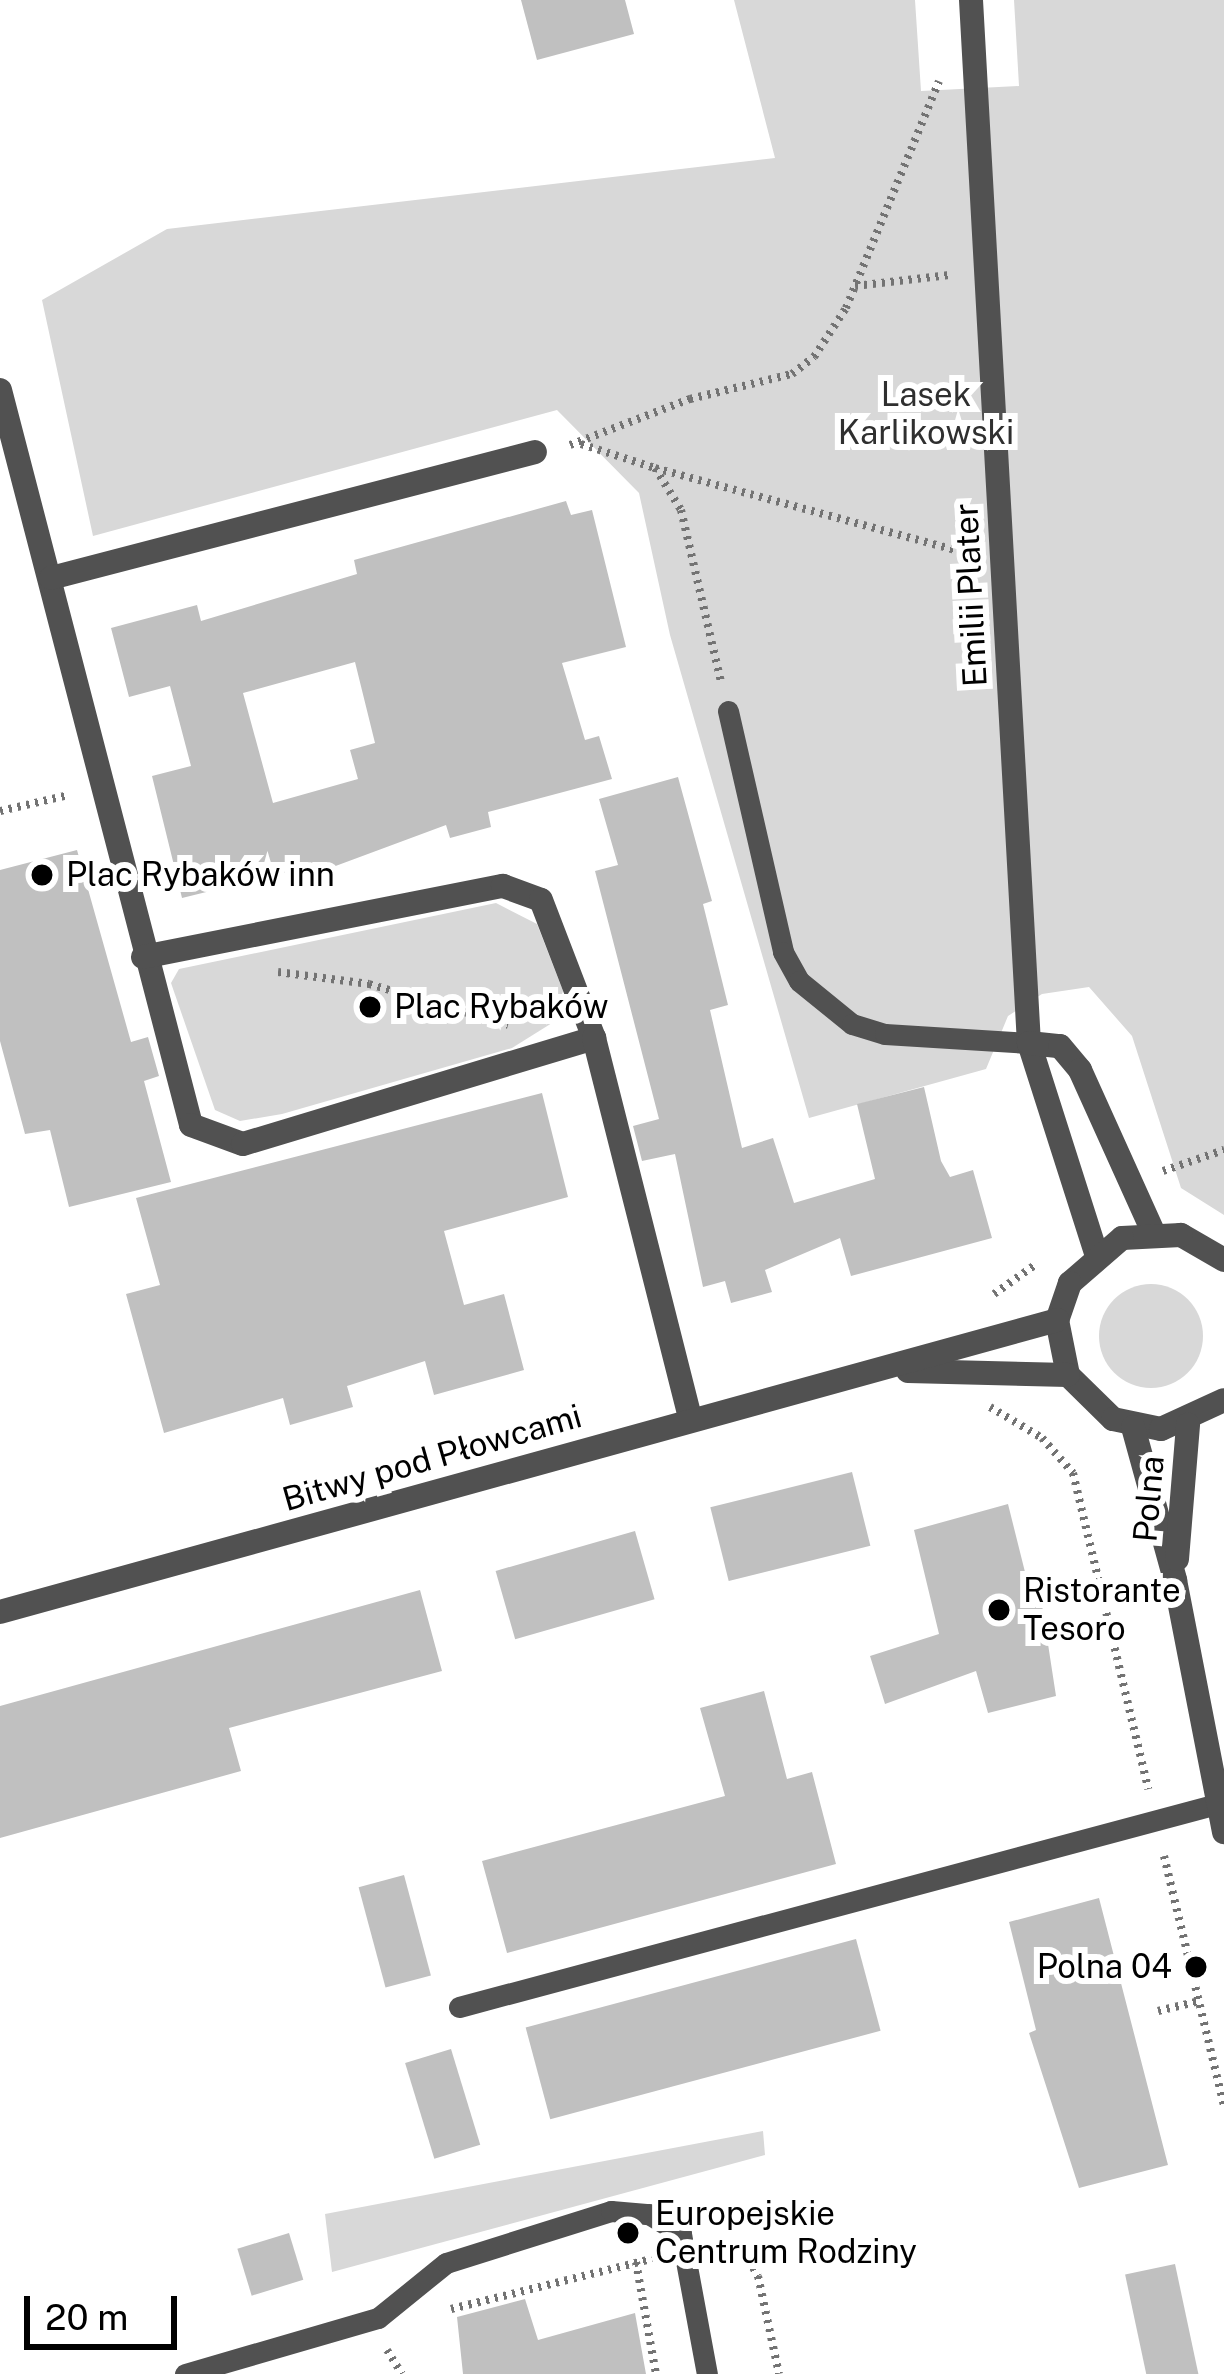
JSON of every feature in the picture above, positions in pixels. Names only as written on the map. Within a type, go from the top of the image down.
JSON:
[{"type":"street","name":"Emilii Plater","points":[[970,0],[1029,1043],[1096,1253]]},
{"type":"street","points":[[0,390],[182,1112],[230,1143],[594,1038]]},
{"type":"street","points":[[51,578],[535,452]]},
{"type":"street","points":[[143,957],[515,888],[552,913],[594,1038],[690,1418]]},
{"type":"street","points":[[1029,1043],[1060,1046],[1080,1070],[1153,1232]]},
{"type":"street","points":[[1224,1261],[1181,1235],[1153,1232],[1096,1253],[1070,1283],[1057,1320],[1068,1375],[1094,1408],[1133,1427],[1188,1424],[1224,1400]]},
{"type":"street","name":"Bitwy pod Płowcami","points":[[0,1612],[1057,1320]]},
{"type":"street","name":"Bitwy pod Płowcami","points":[[882,1370],[1068,1375]]},
{"type":"street","name":"Polna","points":[[1175,1580],[1188,1424]]},
{"type":"street","name":"Polna","points":[[1133,1427],[1175,1580],[1224,1832]]},
{"type":"lane","points":[[728,711],[783,952],[800,981],[852,1024],[885,1034],[1029,1043]]},
{"type":"lane","points":[[460,2007],[1217,1804]]},
{"type":"lane","points":[[185,2374],[402,2305],[446,2263],[611,2211],[649,2214],[681,2234],[707,2374]]},
{"type":"path","points":[[535,452],[580,444],[690,399],[792,374],[814,357],[855,286],[930,91],[973,45]]},
{"type":"path","points":[[855,286],[986,275]]},
{"type":"path","points":[[580,444],[1002,561]]},
{"type":"path","points":[[655,468],[681,510],[728,711]]},
{"type":"path","points":[[0,811],[102,787]]},
{"type":"path","points":[[274,972],[484,1014],[558,1049]]},
{"type":"path","points":[[1159,1172],[1224,1150]]},
{"type":"path","points":[[992,1415],[1042,1438],[1073,1473],[1224,2105]]},
{"type":"path","points":[[1158,2011],[1199,2001]]},
{"type":"path","points":[[702,2248],[744,2252],[779,2374]]},
{"type":"path","points":[[402,2305],[429,2314],[577,2282],[636,2262],[656,2374]]},
{"type":"green space","name":"Lasek Karlikowski","points":[[734,0],[915,0],[921,91],[1019,86],[1014,0],[1224,0],[1224,1215],[1181,1188],[1132,1036],[1089,987],[1042,994],[1008,1016],[986,1069],[809,1118],[670,635],[639,493],[557,410],[93,536],[42,300],[167,229],[775,158]]},
{"type":"green space","points":[[496,903],[537,924],[563,991],[552,1023],[512,1048],[282,1114],[240,1121],[215,1110],[171,983],[179,969]]},
{"type":"green space","points":[[1151,1284],[1171,1288],[1188,1299],[1199,1316],[1203,1336],[1199,1356],[1188,1373],[1171,1384],[1151,1388],[1131,1384],[1114,1373],[1103,1356],[1099,1336],[1103,1316],[1114,1299],[1131,1288]]},
{"type":"green space","points":[[763,2131],[765,2155],[332,2272],[325,2214]]},
{"type":"building","points":[[521,0],[625,0],[634,34],[537,60]]},
{"type":"building","points":[[566,501],[571,515],[592,510],[626,647],[562,663],[585,740],[599,736],[612,779],[488,812],[491,827],[450,838],[446,825],[314,874],[312,866],[182,898],[152,776],[191,766],[170,686],[129,697],[111,628],[197,605],[201,621],[357,574],[354,560]],"holes":[[[355,662],[375,743],[350,750],[358,779],[273,803],[243,693]]]},
{"type":"building","points":[[678,777],[712,901],[703,904],[728,1005],[710,1010],[742,1148],[773,1138],[794,1203],[875,1179],[857,1104],[924,1087],[941,1161],[950,1177],[973,1170],[992,1238],[851,1276],[840,1238],[765,1270],[772,1292],[731,1303],[725,1281],[703,1287],[675,1154],[642,1161],[633,1126],[659,1119],[595,871],[618,865],[599,799]]},
{"type":"building","points":[[77,850],[131,1042],[148,1037],[159,1076],[144,1081],[171,1182],[69,1207],[50,1130],[25,1134],[0,1041],[0,870]]},
{"type":"building","points":[[542,1093],[568,1197],[444,1231],[464,1305],[504,1294],[524,1370],[434,1395],[425,1361],[347,1386],[353,1407],[290,1425],[283,1398],[164,1433],[126,1294],[160,1285],[136,1198]]},
{"type":"building","points":[[852,1472],[870,1546],[729,1581],[710,1507]]},
{"type":"building","name":"Ristorante Tesoro","points":[[1008,1504],[1029,1588],[1040,1592],[1056,1696],[988,1713],[976,1671],[885,1704],[870,1656],[939,1634],[914,1530]]},
{"type":"building","points":[[635,1531],[655,1599],[515,1639],[496,1571]]},
{"type":"building","points":[[420,1590],[442,1671],[229,1728],[241,1771],[0,1838],[0,1706]]},
{"type":"building","points":[[764,1691],[787,1779],[812,1772],[836,1864],[507,1953],[482,1861],[725,1796],[700,1708]]},
{"type":"building","points":[[404,1875],[431,1975],[386,1988],[359,1887]]},
{"type":"building","points":[[1099,1898],[1168,2165],[1079,2188],[1029,2033],[1036,2030],[1009,1922]]},
{"type":"building","points":[[856,1939],[881,2031],[550,2119],[526,2028]]},
{"type":"building","points":[[451,2049],[480,2145],[434,2159],[405,2063]]},
{"type":"building","points":[[289,2233],[303,2280],[252,2296],[237,2249]]},
{"type":"building","points":[[1175,2264],[1198,2374],[1146,2374],[1125,2275]]},
{"type":"building","points":[[525,2299],[538,2340],[635,2313],[646,2374],[463,2374],[457,2317]]},
{"type":"place","name":"Plac Rybaków inn","points":[[42,875]]},
{"type":"place","name":"Plac Rybaków","points":[[370,1007]]},
{"type":"place","name":"Ristorante Tesoro","points":[[999,1610]]},
{"type":"place","name":"Polna 04","points":[[1196,1967]]},
{"type":"place","name":"Europejskie Centrum Rodziny","points":[[628,2233]]}]
